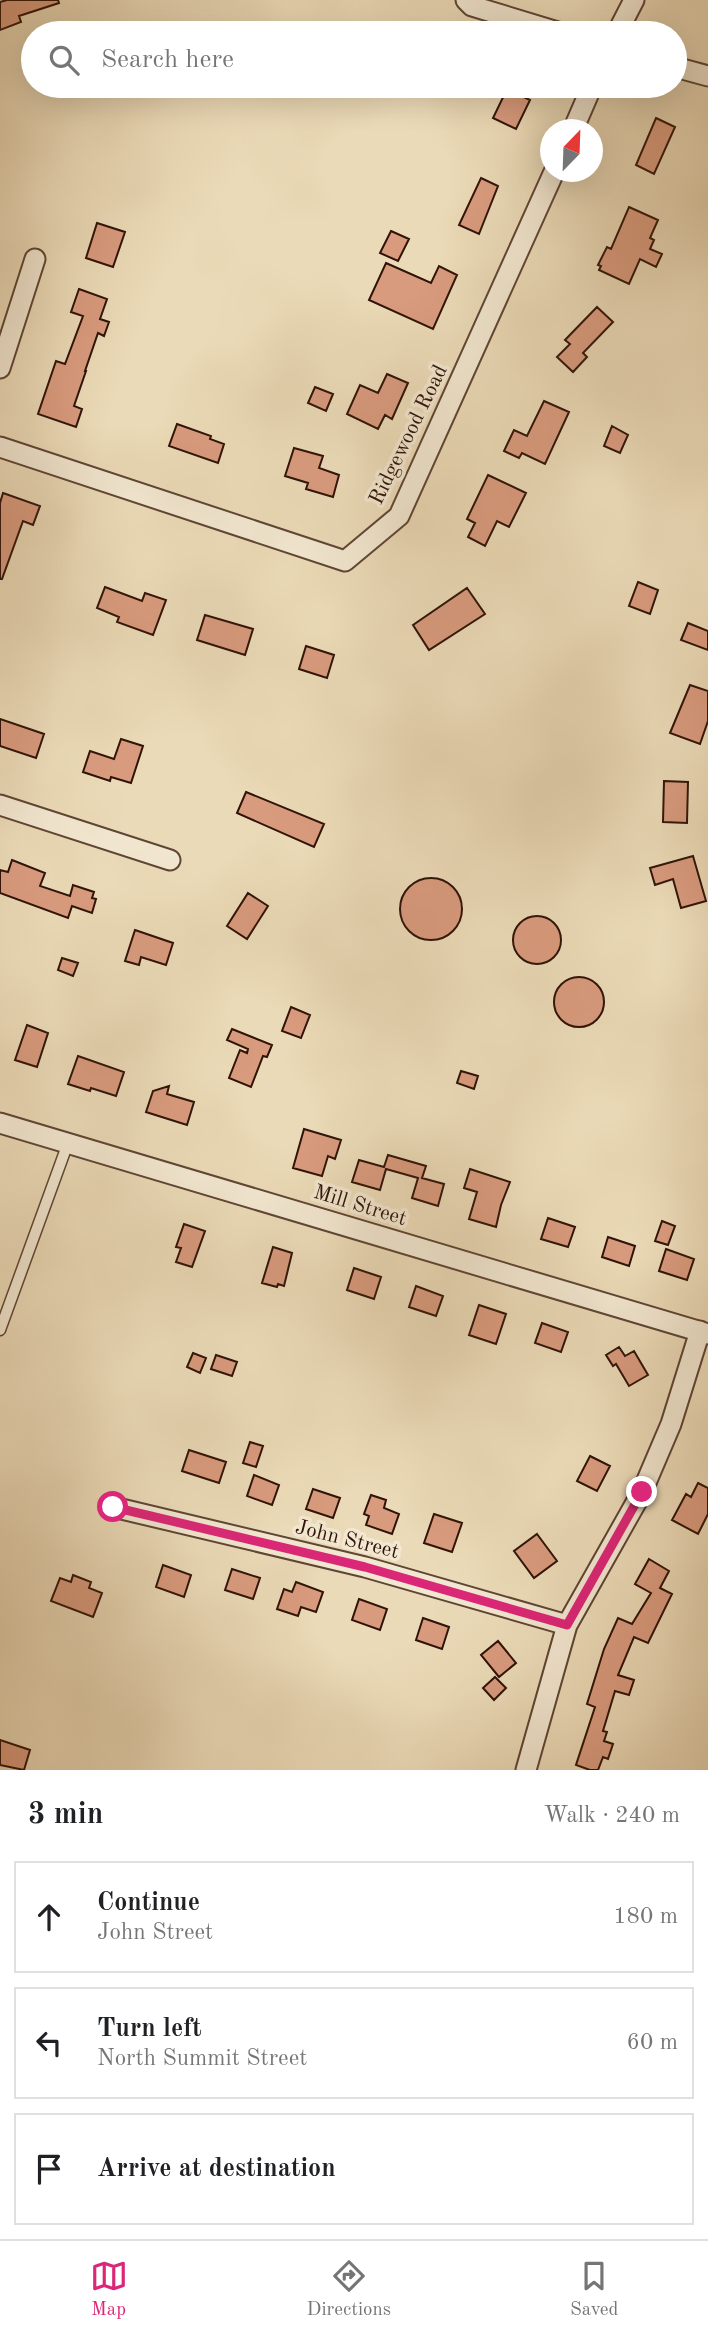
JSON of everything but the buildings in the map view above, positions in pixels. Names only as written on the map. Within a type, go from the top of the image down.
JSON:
[{"type":"street","points":[[466,0],[472,6],[521,21]]},
{"type":"street","points":[[623,21],[634,0]]},
{"type":"street","points":[[687,70],[708,76]]},
{"type":"street","points":[[578,119],[587,98]]},
{"type":"street","name":"Ridgewood Road","points":[[0,447],[345,561],[399,516],[549,182]]},
{"type":"street","points":[[0,368],[36,259]]},
{"type":"street","points":[[0,805],[170,860]]},
{"type":"street","name":"Mill Street","points":[[0,1123],[704,1332]]},
{"type":"street","points":[[526,1770],[567,1625],[642,1492],[671,1424],[704,1332]]},
{"type":"street","name":"John Street","points":[[113,1507],[365,1567],[567,1625]]},
{"type":"lane","points":[[0,1330],[68,1143]]},
{"type":"route","points":[[113,1507],[365,1567],[567,1625],[642,1492]]}]
